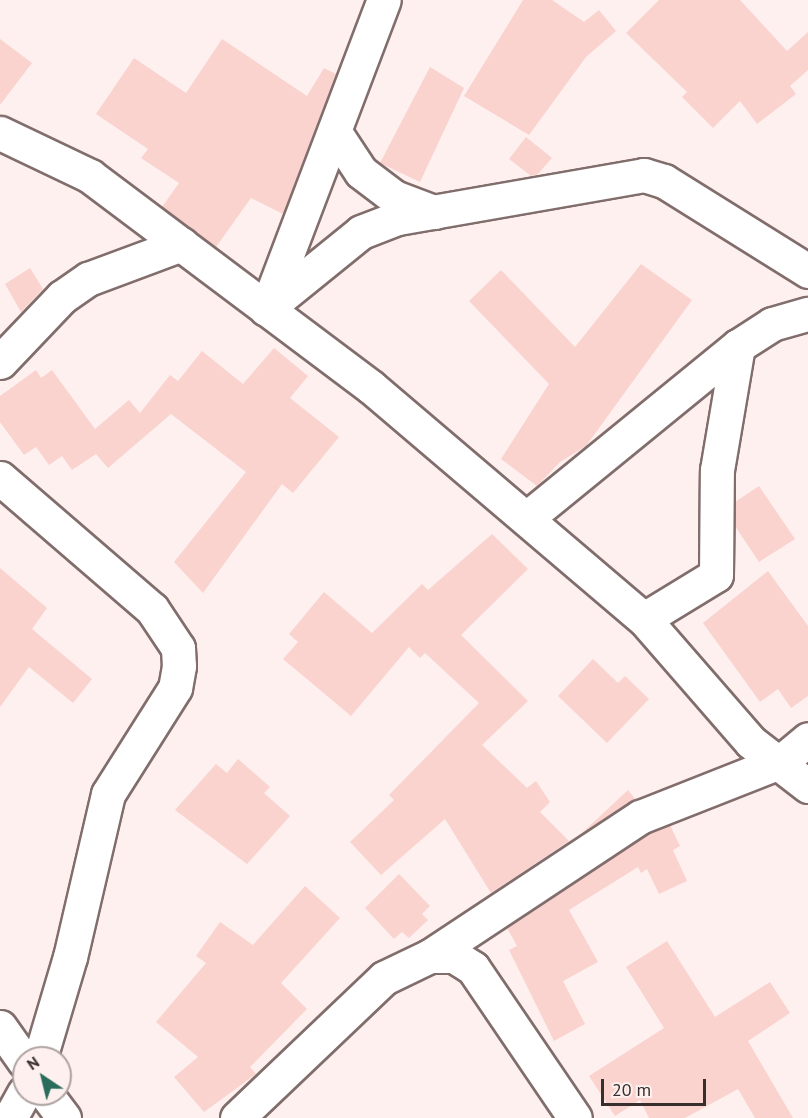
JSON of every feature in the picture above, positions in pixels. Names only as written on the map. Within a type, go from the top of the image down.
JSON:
[{"type":"street","points":[[266,309],[336,134],[384,0]]},
{"type":"street","points":[[0,133],[90,177],[371,387],[644,619],[751,742],[782,761],[808,786]]},
{"type":"street","points":[[336,134],[361,172],[394,197],[435,212]]},
{"type":"street","points":[[266,309],[362,232],[398,218],[644,175],[664,181],[808,271]]},
{"type":"street","points":[[0,362],[62,297],[88,279],[182,244]]},
{"type":"street","points":[[527,518],[738,346],[772,324],[808,314]]},
{"type":"street","points":[[644,619],[716,575],[717,470],[738,346]]},
{"type":"street","points":[[0,478],[152,609],[169,629],[179,657],[175,688],[108,794],[70,957],[44,1046]]},
{"type":"street","points":[[237,1118],[384,978],[430,956],[640,817],[782,761],[808,739]]},
{"type":"street","points":[[430,956],[454,956],[473,968],[575,1118]]},
{"type":"street","points":[[0,1027],[14,1046]]},
{"type":"building","points":[[523,0],[552,0],[584,22],[599,10],[616,31],[586,57],[529,135],[464,96]]},
{"type":"building","points":[[659,0],[740,0],[787,51],[808,32],[808,70],[790,86],[796,94],[757,124],[740,101],[713,128],[682,97],[687,92],[626,33]]},
{"type":"building","points":[[0,39],[32,63],[0,105]]},
{"type":"building","points":[[222,39],[307,96],[324,68],[336,74],[283,214],[251,198],[216,247],[162,207],[179,183],[141,158],[148,149],[96,114],[134,58],[186,93]]},
{"type":"building","points":[[430,67],[464,88],[420,182],[380,163]]},
{"type":"building","points":[[526,137],[552,158],[538,174],[531,176],[509,159]]},
{"type":"building","points":[[641,264],[692,300],[586,446],[560,462],[537,486],[501,459],[549,384],[469,301],[501,270],[575,347]]},
{"type":"building","points":[[30,268],[43,289],[21,312],[5,284]]},
{"type":"building","points":[[274,348],[308,376],[290,398],[339,437],[293,493],[282,484],[203,593],[174,562],[246,472],[171,414],[108,468],[96,454],[72,470],[62,456],[49,465],[36,447],[24,455],[0,422],[0,396],[36,370],[41,378],[52,370],[95,429],[129,400],[140,413],[170,375],[178,381],[202,351],[243,384]]},
{"type":"building","points":[[759,486],[795,539],[759,562],[735,526],[735,502]]},
{"type":"building","points":[[492,534],[528,569],[461,635],[528,701],[482,745],[527,788],[536,781],[550,802],[540,812],[569,841],[491,893],[445,819],[381,875],[350,842],[394,800],[389,795],[479,703],[425,653],[420,658],[409,647],[351,716],[283,659],[298,642],[289,634],[324,592],[372,633],[422,584],[428,590]]},
{"type":"building","points":[[0,568],[47,608],[32,629],[92,679],[73,703],[29,667],[0,707]]},
{"type":"building","points":[[768,571],[808,626],[808,696],[791,708],[778,689],[760,702],[703,623]]},
{"type":"building","points":[[593,659],[618,683],[625,676],[649,699],[607,743],[558,696]]},
{"type":"building","points":[[238,759],[270,787],[264,793],[290,816],[247,864],[175,810],[216,764],[227,773]]},
{"type":"building","points":[[628,790],[635,799],[582,833]]},
{"type":"building","points":[[670,825],[680,846],[673,850],[687,881],[659,894],[647,869],[641,873],[638,867],[569,910],[598,962],[563,981],[585,1024],[554,1041],[509,950],[517,946],[507,928],[649,834]]},
{"type":"building","points":[[399,874],[430,906],[422,914],[428,920],[409,938],[402,932],[394,939],[365,908]]},
{"type":"building","points":[[305,886],[340,918],[281,983],[307,1009],[250,1067],[256,1074],[204,1112],[174,1077],[198,1057],[156,1022],[206,963],[196,956],[220,922],[253,945]]},
{"type":"building","points":[[667,941],[715,1017],[770,982],[790,1013],[748,1041],[793,1118],[755,1118],[738,1089],[685,1118],[649,1118],[640,1100],[615,1116],[589,1076],[664,1028],[626,967]]}]
